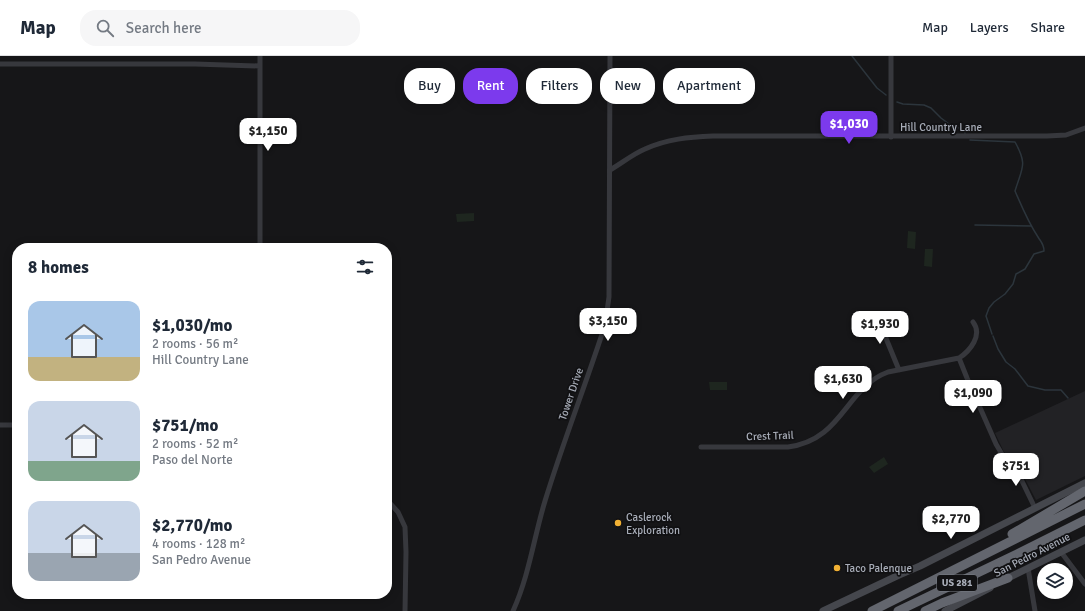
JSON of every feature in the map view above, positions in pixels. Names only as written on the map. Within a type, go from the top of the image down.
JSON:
[{"type":"highway","points":[[911,592],[1085,491]]},
{"type":"highway","name":"US 281","points":[[872,611],[1085,504]]},
{"type":"highway","name":"US 281","points":[[898,611],[1085,520]]},
{"type":"highway","points":[[925,611],[1008,578]]},
{"type":"main road","points":[[823,611],[920,566],[1085,483]]},
{"type":"main road","name":"San Pedro Avenue","points":[[945,611],[1085,540]]},
{"type":"street","points":[[260,56],[260,243]]},
{"type":"street","name":"Tower Drive","points":[[512,611],[520,594],[545,501],[605,325],[609,297],[610,56]]},
{"type":"street","points":[[891,56],[892,137]]},
{"type":"street","points":[[0,64],[195,64],[260,66]]},
{"type":"street","name":"Hill Country Lane","points":[[610,170],[646,148],[681,138],[713,136],[1047,136],[1066,134],[1085,128]]},
{"type":"street","points":[[876,314],[899,370]]},
{"type":"street","points":[[973,322],[976,327],[973,345],[967,353],[959,358],[996,444],[1003,456],[1019,475],[1035,508]]},
{"type":"street","name":"Crest Trail","points":[[701,447],[788,447],[808,443],[826,432],[870,382],[883,374],[959,358]]},
{"type":"street","points":[[0,425],[12,425]]},
{"type":"street","points":[[392,505],[398,512],[405,526],[406,552],[404,611]]},
{"type":"street","points":[[1061,552],[1085,584]]},
{"type":"street","points":[[1028,568],[1035,611]]},
{"type":"shaded area","points":[[474,213],[474,221],[457,222],[456,214]]},
{"type":"shaded area","points":[[908,231],[916,232],[915,249],[907,248]]},
{"type":"shaded area","points":[[925,249],[933,249],[932,267],[924,266]]},
{"type":"shaded area","points":[[709,382],[727,382],[727,390],[710,390]]},
{"type":"shaded area","points":[[1085,391],[1085,476],[1036,500],[1025,479],[1004,452],[995,433]]},
{"type":"shaded area","points":[[884,457],[888,464],[874,473],[869,467]]},
{"type":"waterway","points":[[852,56],[877,88],[886,95]]},
{"type":"waterway","points":[[897,102],[903,104],[924,105],[931,108],[949,124],[964,130],[965,133]]},
{"type":"waterway","points":[[970,140],[1015,142],[1023,162],[1022,171],[1015,191],[1028,220],[1044,249],[1044,251],[1034,254],[1025,269],[1016,274],[1013,284],[1005,294],[994,302],[989,308],[986,316],[992,334]]},
{"type":"waterway","points":[[975,225],[1031,226]]},
{"type":"waterway","points":[[993,336],[998,349],[1006,362],[1015,369],[1028,386],[1045,390],[1061,390],[1068,398]]},
{"type":"place","name":"Caslerock Exploration","points":[[618,523]]},
{"type":"place","name":"Taco Palenque","points":[[837,568]]}]
